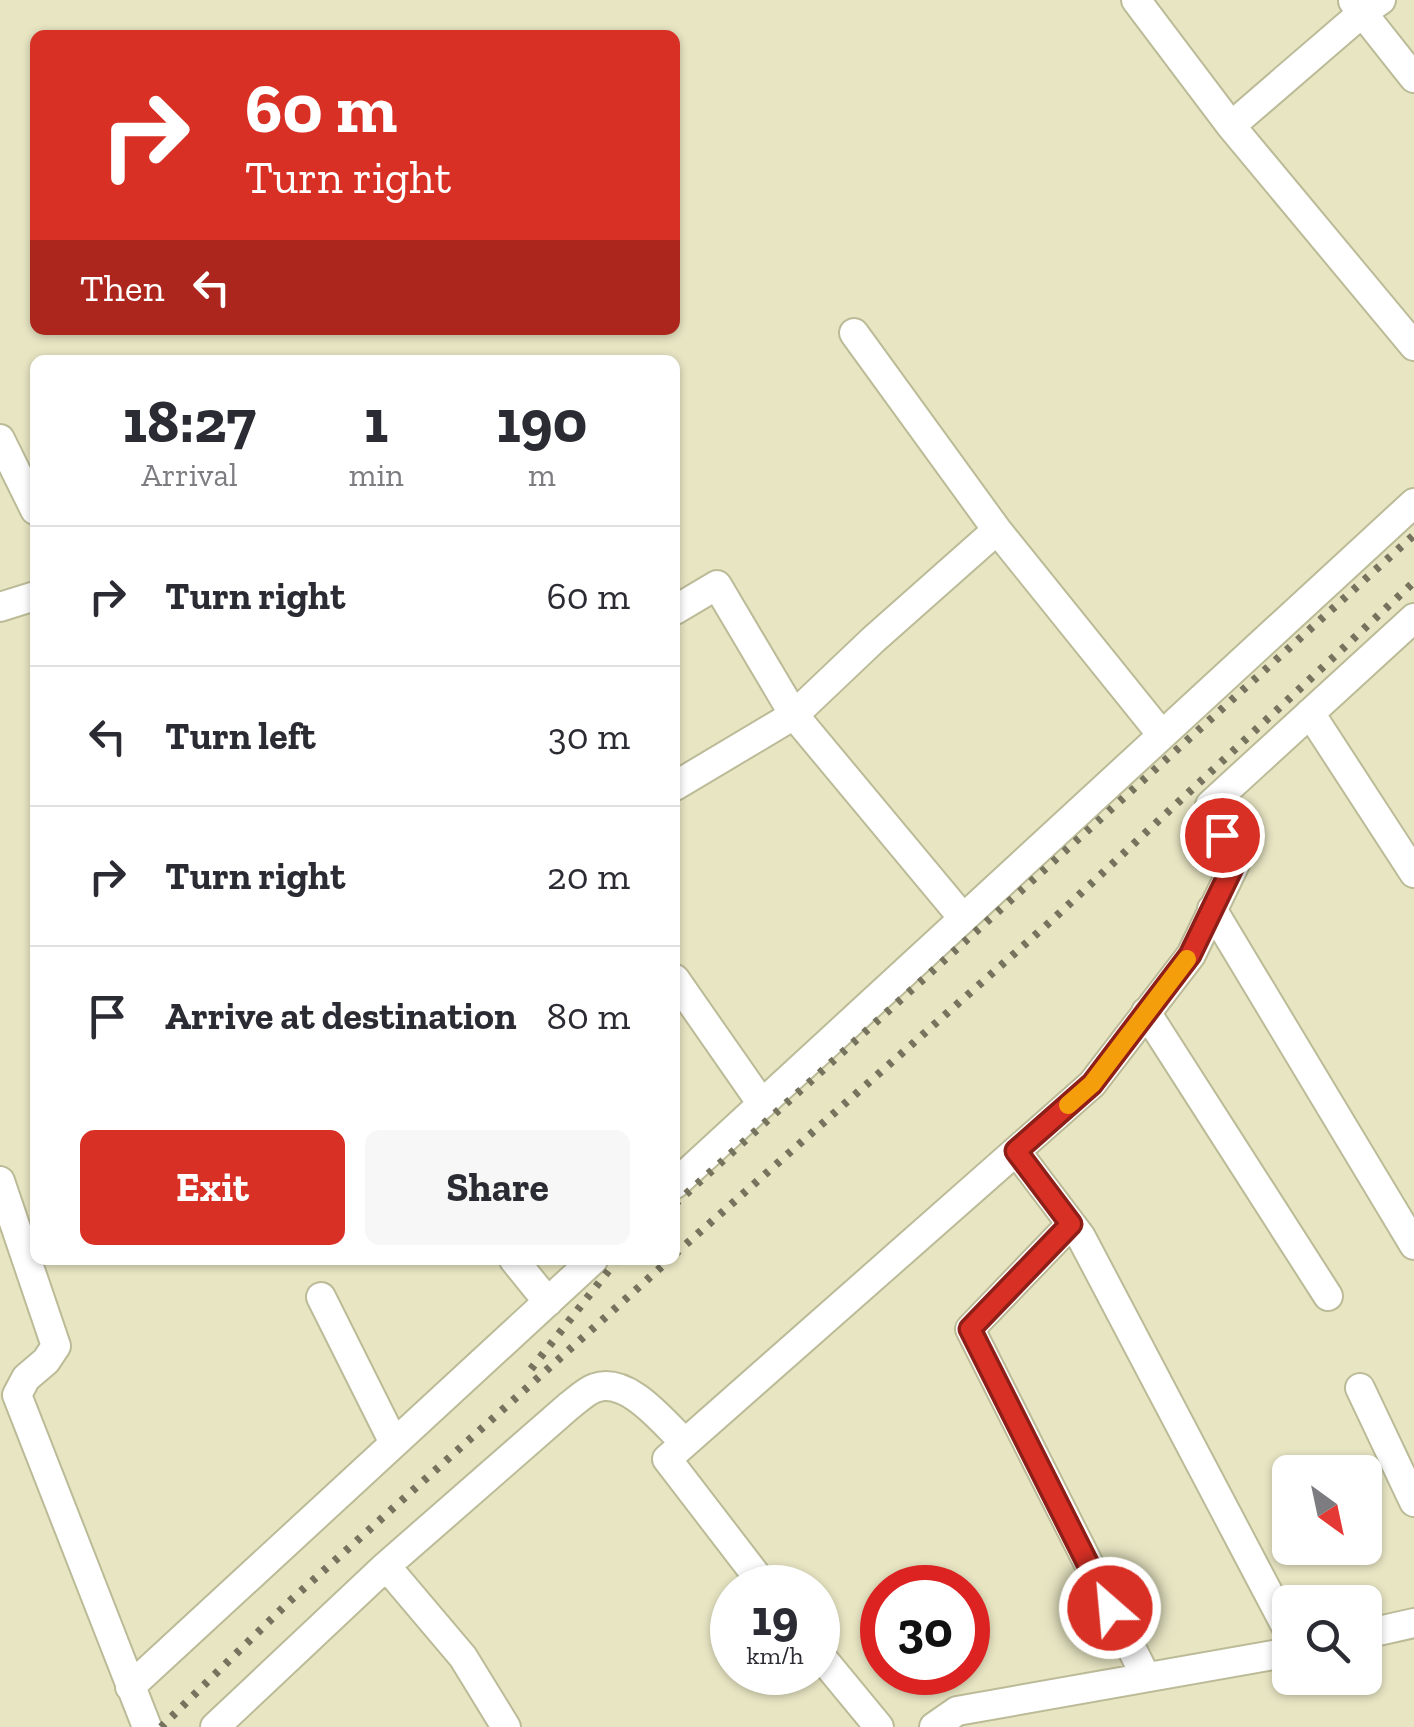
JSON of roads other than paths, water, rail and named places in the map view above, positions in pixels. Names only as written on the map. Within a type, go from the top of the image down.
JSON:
[{"type":"street","points":[[1136,0],[1231,126],[1414,346]]},
{"type":"street","points":[[1231,126],[1365,4],[1414,78]]},
{"type":"street","points":[[854,333],[997,530],[1162,735]]},
{"type":"street","points":[[0,438],[30,500]]},
{"type":"street","points":[[680,1179],[1414,503]]},
{"type":"street","points":[[680,783],[794,714],[997,530]]},
{"type":"street","points":[[680,607],[717,585],[794,714],[964,918]]},
{"type":"street","points":[[0,607],[30,598]]},
{"type":"street","points":[[748,1565],[667,1460],[1092,1084],[1190,955],[1234,864],[1210,805],[1414,618]]},
{"type":"street","points":[[1310,713],[1414,873]]},
{"type":"street","points":[[1212,910],[1414,1245]]},
{"type":"street","points":[[680,986],[762,1104]]},
{"type":"street","points":[[1146,1012],[1328,1296]]},
{"type":"street","points":[[1016,1151],[1090,1254],[1272,1600]]},
{"type":"street","points":[[0,1180],[56,1346],[26,1378],[17,1395],[147,1727]]},
{"type":"street","points":[[1071,1224],[970,1329],[1146,1678]]},
{"type":"street","points":[[518,1265],[548,1302]]},
{"type":"street","points":[[130,1688],[588,1265]]},
{"type":"street","points":[[321,1297],[394,1443]]},
{"type":"street","points":[[215,1727],[386,1566],[569,1406],[596,1387],[619,1387],[636,1396],[686,1443]]},
{"type":"street","points":[[1360,1388],[1414,1502]]},
{"type":"street","points":[[386,1566],[463,1657],[506,1727]]},
{"type":"street","points":[[1382,1630],[1414,1623]]},
{"type":"street","points":[[934,1727],[956,1711],[1272,1655]]},
{"type":"street","points":[[840,1680],[879,1727]]},
{"type":"railway","points":[[680,1199],[1414,535]]},
{"type":"railway","points":[[680,1250],[1050,922],[1414,582]]},
{"type":"railway","points":[[531,1369],[613,1265]]},
{"type":"railway","points":[[161,1727],[291,1600],[663,1265]]}]
